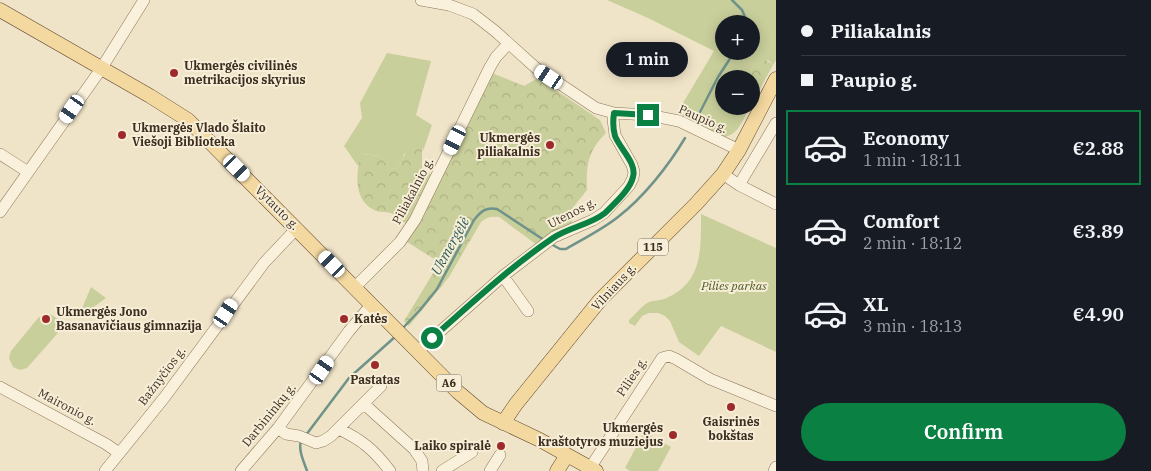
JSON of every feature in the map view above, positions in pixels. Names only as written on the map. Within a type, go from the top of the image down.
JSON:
[{"type":"main road","name":"Vytauto g.","points":[[0,10],[150,96],[188,120],[458,392],[474,407],[503,423]]},
{"type":"main road","name":"Vilniaus g.","points":[[503,423],[516,404],[600,300],[723,174],[739,150],[776,79]]},
{"type":"main road","name":"A6","points":[[503,423],[540,440],[593,470]]},
{"type":"main road","points":[[557,471],[567,455]]},
{"type":"street","points":[[0,212],[101,69],[144,0]]},
{"type":"street","name":"Paupio g.","points":[[421,0],[449,5],[473,14],[536,68],[603,111],[648,115],[679,121],[739,150]]},
{"type":"street","name":"Piliakalnio g.","points":[[355,288],[400,242],[415,220],[490,68],[496,57],[508,44]]},
{"type":"street","name":"Utenos g.","points":[[418,351],[503,276],[553,238],[604,214],[629,186],[633,178],[632,165],[615,136],[614,113]]},
{"type":"street","points":[[739,185],[776,123]]},
{"type":"street","points":[[0,154],[28,172]]},
{"type":"street","points":[[723,174],[739,185],[776,204]]},
{"type":"street","name":"Bažnyčios g.","points":[[105,471],[164,398],[264,263],[297,228]]},
{"type":"street","points":[[503,276],[528,310]]},
{"type":"street","name":"Darbininkų g.","points":[[241,471],[278,428],[349,330],[372,304]]},
{"type":"street","name":"Pilies g.","points":[[593,470],[662,358],[669,356],[710,379],[776,406]]},
{"type":"street","points":[[278,428],[286,434],[316,443],[323,441],[332,436],[381,386]]},
{"type":"street","name":"Maironio g.","points":[[0,387],[106,444],[119,453]]},
{"type":"street","points":[[364,404],[414,449],[422,461],[422,471]]},
{"type":"street","points":[[339,429],[360,439],[390,471]]},
{"type":"street","points":[[442,471],[472,452]]},
{"type":"street","points":[[490,471],[500,455]]},
{"type":"street","points":[[774,471],[776,467]]},
{"type":"green space","points":[[607,0],[776,0],[776,60],[773,65],[768,60],[754,63],[751,70],[715,70],[715,115],[746,115],[735,132],[724,137],[677,113],[714,51]]},
{"type":"green space","points":[[387,53],[431,61],[416,115],[432,125],[423,151],[422,147],[404,154],[397,169],[390,168],[380,156],[362,154],[358,166],[344,146],[362,118],[360,103]]},
{"type":"green space","points":[[763,58],[773,65],[760,89],[760,70],[751,70],[754,63]]},
{"type":"green space","points":[[492,73],[524,86],[538,78],[600,120],[606,133],[595,146],[589,159],[587,190],[571,210],[572,226],[537,245],[499,217],[485,219],[481,222],[449,277],[409,326],[404,321],[438,265],[434,259],[404,240],[412,229],[398,217],[374,210],[362,200],[357,177],[361,154],[380,156],[390,168],[397,169],[409,149],[417,144],[422,147],[422,168],[440,179]]},
{"type":"green space","name":"Pilies parkas","points":[[701,214],[776,248],[776,352],[721,326],[699,356],[679,342],[670,321],[665,316],[658,313],[649,313],[642,316],[635,326],[629,323],[629,320],[646,303],[664,299],[677,292],[693,275],[700,252]]},
{"type":"green space","points":[[91,287],[106,298],[83,315],[80,313]]},
{"type":"green space","points":[[49,314],[59,322],[57,334],[27,368],[20,370],[13,367],[9,358],[11,351],[38,318]]},
{"type":"green space","points":[[644,432],[671,447],[658,471],[630,471],[625,468]]},
{"type":"waterway","name":"Ukmergėlė","points":[[732,0],[744,15]]},
{"type":"waterway","name":"Ukmergėlė","points":[[699,114],[729,60]]},
{"type":"waterway","name":"Ukmergėlė","points":[[551,244],[560,249],[566,249],[618,217],[655,180],[685,138]]},
{"type":"waterway","name":"Ukmergėlė","points":[[401,330],[437,289],[474,220],[484,210],[497,209],[544,240]]},
{"type":"waterway","name":"Ukmergėlė","points":[[306,435],[349,378],[396,336]]},
{"type":"waterway","name":"Ukmergėlė","points":[[301,441],[301,452],[307,471]]},
{"type":"place","name":"Ukmergės civilinės metrikacijos skyrius","points":[[174,73]]},
{"type":"place","name":"Ukmergės Vlado Šlaito Viešoji Biblioteka","points":[[122,135]]},
{"type":"place","name":"Ukmergės piliakalnis","points":[[550,145]]},
{"type":"place","name":"Ukmergės Jono Basanavičiaus gimnazija","points":[[46,319]]},
{"type":"place","name":"Katės","points":[[344,319]]},
{"type":"place","name":"Pastatas","points":[[375,365]]},
{"type":"place","name":"Gaisrinės bokštas","points":[[731,407]]},
{"type":"place","name":"Ukmergės kraštotyros muziejus","points":[[673,435]]},
{"type":"place","name":"Laiko spiralė","points":[[501,446]]},
{"type":"route","points":[[432,338],[503,276],[554,237],[604,214],[629,186],[634,172],[615,136],[614,113],[648,115]]}]
